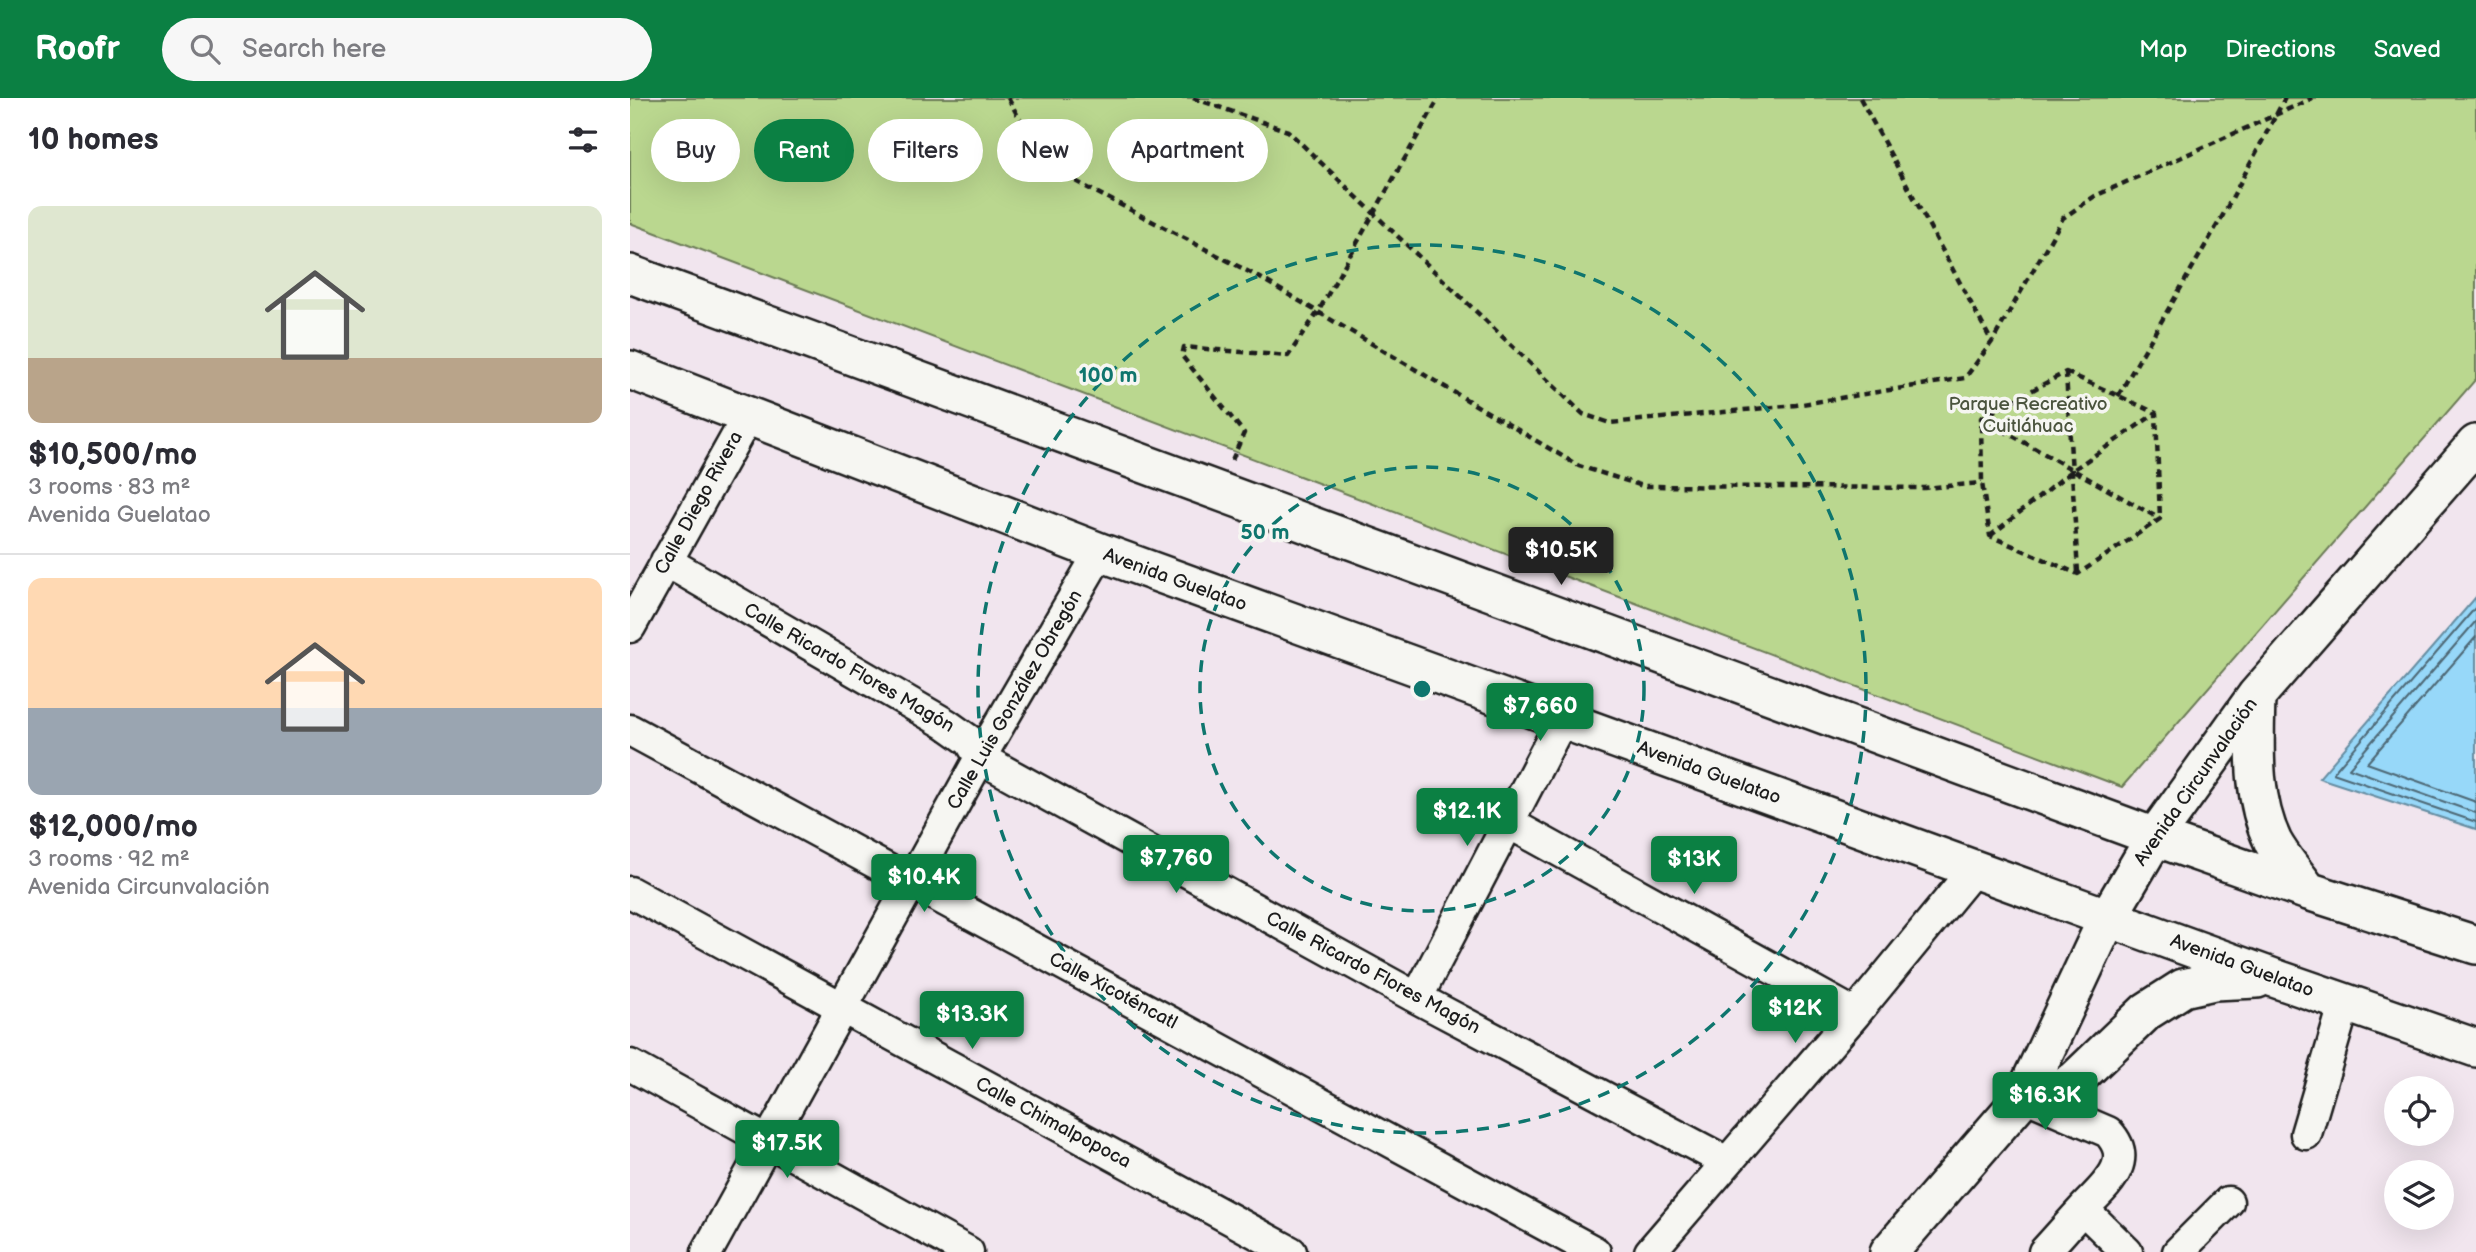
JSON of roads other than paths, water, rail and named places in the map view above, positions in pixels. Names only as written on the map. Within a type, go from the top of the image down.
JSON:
[{"type":"main road","points":[[635,281],[1218,491],[2155,837],[2308,891],[2476,945]]},
{"type":"main road","name":"Avenida Guelatao","points":[[630,370],[1100,552],[2274,978],[2476,1048]]},
{"type":"main road","name":"Avenida Circunvalación","points":[[1889,1252],[2024,1096],[2108,917],[2155,837],[2256,696],[2476,444]]},
{"type":"main road","points":[[2256,696],[2255,770],[2261,807],[2274,843],[2308,891]]},
{"type":"main road","points":[[2024,1096],[2054,1091],[2074,1081],[2147,1011],[2183,988],[2214,981],[2274,978]]},
{"type":"street","name":"Calle Diego Rivera","points":[[630,627],[748,416]]},
{"type":"street","name":"Calle Luis González Obregón","points":[[707,1252],[980,758],[1100,552]]},
{"type":"street","name":"Calle Ricardo Flores Magón","points":[[666,561],[946,724],[971,741],[980,758],[1417,998],[1727,1162]]},
{"type":"street","points":[[1417,998],[1562,720]]},
{"type":"street","name":"Calle Xicoténcatl","points":[[630,730],[1595,1252]]},
{"type":"street","points":[[1509,823],[1855,1014]]},
{"type":"street","points":[[1650,1252],[1855,1014],[1975,868]]},
{"type":"street","name":"Calle Chimalpopoca","points":[[630,892],[1291,1252]]},
{"type":"street","points":[[2306,1134],[2345,1002]]},
{"type":"street","points":[[630,1065],[968,1252]]},
{"type":"street","points":[[2024,1096],[2108,1132],[2118,1142],[2119,1155],[2113,1180],[2044,1252]]},
{"type":"street","points":[[2178,1252],[2228,1202]]},
{"type":"street","points":[[2083,1209],[2127,1252]]},
{"type":"water","points":[[2476,597],[2476,829],[2319,778]]},
{"type":"park label","name":"Parque Recreativo Cuitláhuac","points":[[2028,415]]}]
